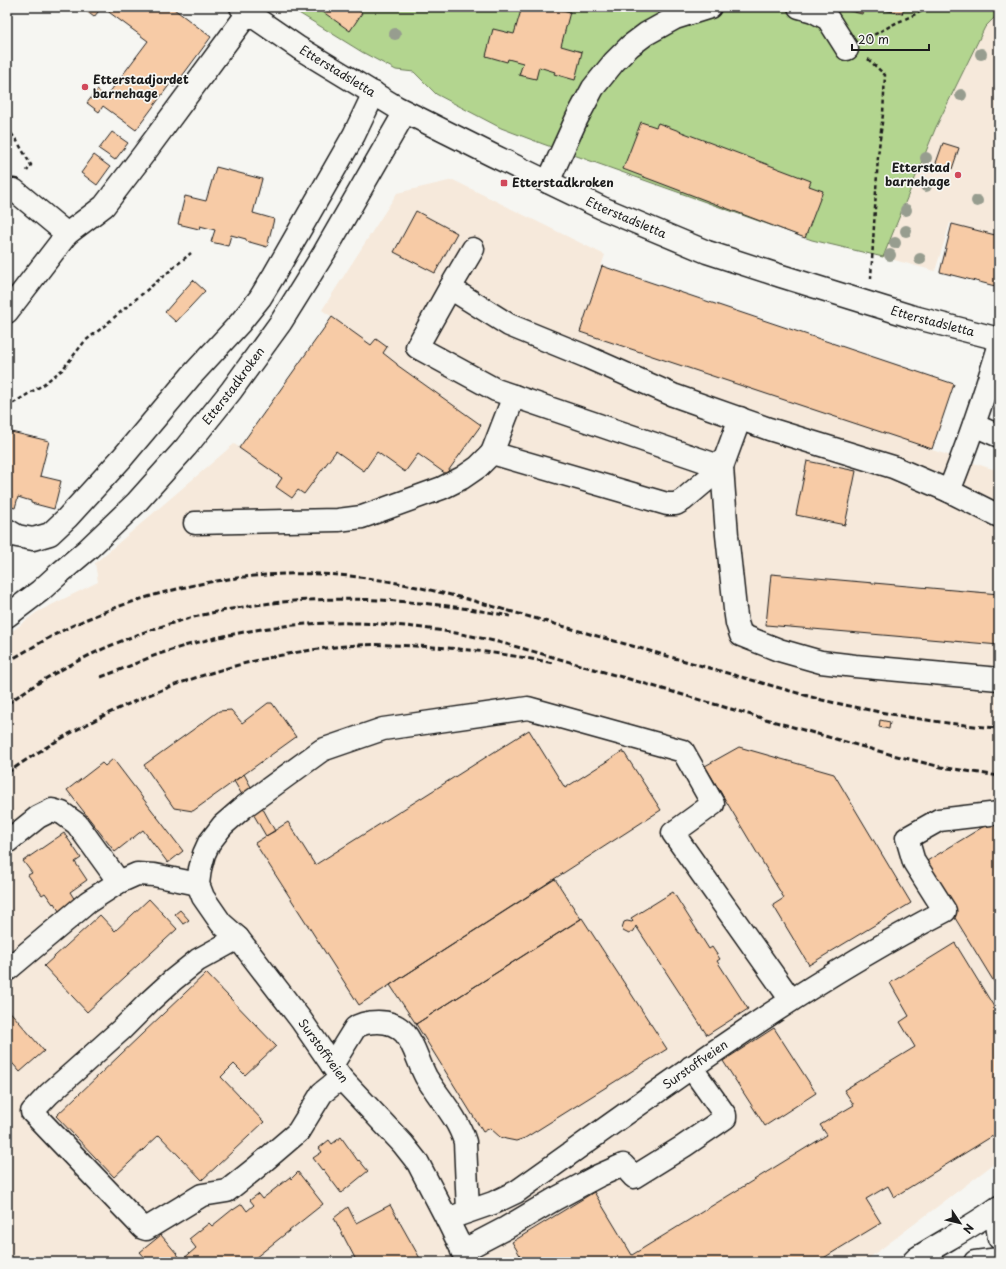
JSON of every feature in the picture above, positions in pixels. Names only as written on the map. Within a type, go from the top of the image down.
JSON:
[{"type":"street","points":[[548,182],[577,118],[593,88],[614,62],[630,46],[646,34],[676,18],[710,7]]},
{"type":"street","points":[[799,7],[813,11],[828,19],[847,49]]},
{"type":"street","points":[[7,312],[67,234],[104,206],[143,155],[244,10]]},
{"type":"street","name":"Etterstadsletta","points":[[244,10],[299,48],[405,112],[602,208],[707,252],[910,316],[999,339]]},
{"type":"street","points":[[7,530],[17,536],[33,539],[50,534],[67,518],[122,458],[191,376],[240,323],[260,298],[278,268],[354,135],[374,93]]},
{"type":"street","name":"Etterstadkroken","points":[[7,616],[62,572],[136,503],[186,447],[231,391],[281,322],[405,112]]},
{"type":"street","points":[[14,190],[67,234]]},
{"type":"street","points":[[473,250],[417,347],[496,390],[722,467]]},
{"type":"street","points":[[450,288],[509,325],[585,356],[673,395],[769,429],[893,467],[949,491],[999,516]]},
{"type":"street","points":[[949,491],[974,425],[999,347]]},
{"type":"street","points":[[195,523],[338,520],[362,516],[442,488],[462,478],[478,467],[492,453],[514,396]]},
{"type":"street","points":[[740,418],[722,467],[736,623],[741,635],[779,650],[821,662],[999,679]]},
{"type":"street","points":[[974,425],[999,436]]},
{"type":"street","points":[[492,453],[668,504],[676,504],[683,500],[722,467]]},
{"type":"street","points":[[7,970],[88,902],[120,882],[137,874],[148,874],[198,884],[204,854],[223,824],[245,806],[322,750],[383,729],[528,708],[683,751],[713,804],[673,833],[791,1000]]},
{"type":"street","points":[[7,842],[38,816],[52,810],[62,814],[77,824],[120,882]]},
{"type":"street","name":"Surstoffveien","points":[[447,1219],[516,1192],[692,1067],[791,1000],[907,930],[945,911],[914,862],[907,838],[939,820],[999,813]]},
{"type":"street","name":"Surstoffveien","points":[[198,884],[203,897],[221,923],[238,938],[337,1072],[403,1144],[418,1164],[465,1257]]},
{"type":"street","points":[[238,938],[198,960],[173,980],[49,1094],[32,1112],[126,1212],[146,1229],[202,1194],[227,1191],[298,1132],[337,1072],[355,1028],[368,1022],[384,1022],[398,1027],[406,1034],[426,1076],[462,1133],[465,1142],[468,1211]]},
{"type":"street","points":[[465,1257],[506,1228],[554,1199],[623,1165],[634,1177],[725,1118],[725,1115],[692,1067]]},
{"type":"street","points":[[913,1262],[917,1258],[979,1221],[999,1207]]},
{"type":"street","points":[[999,1218],[997,1224],[999,1238]]},
{"type":"street","points":[[976,1262],[999,1259]]},
{"type":"path","points":[[847,49],[894,24],[931,7]]},
{"type":"path","points":[[847,49],[870,61],[885,75],[884,114],[878,156],[871,280]]},
{"type":"path","points":[[7,128],[17,141],[31,165],[14,190]]},
{"type":"path","points":[[7,407],[41,386],[62,370],[85,341],[191,253]]},
{"type":"shaded area","name":"Etterstad barnehage","points":[[999,13],[999,237],[950,223],[935,271],[883,257],[936,128],[985,27]]},
{"type":"shaded area","points":[[453,180],[605,255],[601,266],[954,384],[932,450],[999,471],[999,1160],[864,1262],[7,1262],[7,635],[37,612],[98,582],[95,563],[234,444],[239,447],[332,317],[322,310],[397,193]]},
{"type":"green space","points":[[289,7],[999,7],[999,13],[985,27],[936,127],[883,257],[812,240],[501,128],[436,94],[414,72],[396,70],[362,52]]},
{"type":"building","points":[[82,7],[102,7],[94,17]]},
{"type":"building","points":[[102,7],[176,7],[174,9],[211,37],[174,87],[170,84],[136,130],[103,106],[99,112],[87,103],[97,90],[106,97],[148,41]]},
{"type":"building","points":[[316,7],[354,7],[362,13],[350,31]]},
{"type":"building","points":[[522,7],[552,7],[570,12],[561,46],[582,52],[575,80],[554,74],[555,72],[539,67],[536,79],[519,75],[523,63],[508,59],[507,62],[486,56],[493,29],[514,34]]},
{"type":"building","points":[[847,7],[864,7],[862,14],[846,10]]},
{"type":"building","points":[[881,7],[904,7],[902,14],[880,9]]},
{"type":"building","points":[[641,122],[656,127],[658,123],[811,181],[809,186],[823,191],[805,238],[623,169]]},
{"type":"building","points":[[112,132],[128,143],[115,160],[99,149]]},
{"type":"building","points":[[943,143],[959,148],[952,169],[936,163]]},
{"type":"building","points":[[94,155],[110,167],[97,185],[81,173]]},
{"type":"building","points":[[216,167],[262,179],[253,213],[274,219],[267,247],[231,235],[228,246],[211,242],[215,230],[200,226],[199,229],[178,224],[185,196],[206,201]]},
{"type":"building","points":[[416,211],[457,233],[435,273],[394,252]]},
{"type":"building","points":[[952,224],[999,236],[999,287],[940,272]]},
{"type":"building","points":[[602,266],[954,384],[932,449],[580,332]]},
{"type":"building","points":[[193,280],[205,291],[176,322],[165,312]]},
{"type":"building","points":[[332,317],[371,345],[376,339],[387,347],[383,353],[397,365],[481,425],[446,474],[418,454],[405,472],[377,452],[364,471],[336,451],[304,494],[298,490],[292,498],[276,487],[282,478],[239,448]]},
{"type":"building","points":[[7,431],[49,441],[40,476],[61,481],[54,509],[31,503],[31,501],[18,497],[15,508],[7,506]]},
{"type":"building","points":[[807,461],[856,471],[845,525],[796,515]]},
{"type":"building","points":[[771,574],[999,594],[999,645],[766,625]]},
{"type":"building","points":[[268,703],[272,703],[296,737],[193,811],[174,808],[144,765],[219,711],[231,710],[242,723]]},
{"type":"building","points":[[880,720],[890,722],[889,729],[879,727]]},
{"type":"building","points":[[529,730],[565,788],[623,751],[661,810],[359,1005],[255,843],[288,822],[315,865]]},
{"type":"building","points":[[739,747],[834,774],[911,903],[809,965],[773,905],[784,898],[705,766]]},
{"type":"building","points":[[113,759],[183,851],[168,863],[143,830],[115,852],[67,790],[102,763],[105,766]]},
{"type":"building","points":[[244,774],[275,831],[266,836],[234,781]]},
{"type":"building","points":[[999,817],[999,990],[922,864]]},
{"type":"building","points":[[64,833],[81,858],[75,862],[87,880],[70,892],[75,900],[59,911],[45,893],[42,895],[28,875],[32,873],[23,861]]},
{"type":"building","points":[[555,879],[581,919],[416,1024],[390,985]]},
{"type":"building","points":[[673,892],[709,949],[712,947],[720,959],[717,961],[748,1009],[707,1035],[636,926],[634,931],[629,934],[623,931],[622,928],[624,922],[632,922],[633,921],[631,918]]},
{"type":"building","points":[[149,899],[177,929],[87,1012],[44,966],[100,915],[115,931]]},
{"type":"building","points":[[180,910],[189,920],[183,924],[175,914]]},
{"type":"building","points":[[582,918],[667,1049],[525,1138],[516,1141],[506,1139],[500,1137],[490,1128],[483,1132],[416,1024]]},
{"type":"building","points":[[955,943],[999,1015],[999,1132],[894,1197],[888,1186],[866,1199],[881,1223],[817,1262],[524,1262],[512,1242],[594,1192],[632,1255],[827,1135],[820,1125],[854,1105],[844,1090],[915,1047],[900,1022],[909,1016],[890,983]]},
{"type":"building","points":[[206,973],[276,1046],[245,1075],[234,1064],[221,1077],[264,1122],[202,1180],[159,1135],[114,1177],[56,1116]]},
{"type":"building","points":[[7,1008],[44,1051],[20,1072],[7,1057]]},
{"type":"building","points":[[774,1028],[816,1093],[765,1126],[723,1061]]},
{"type":"building","points":[[341,1137],[358,1161],[359,1160],[368,1171],[341,1193],[313,1158],[322,1152],[319,1148],[329,1140],[332,1144]]},
{"type":"building","points":[[298,1172],[323,1204],[250,1262],[149,1262],[140,1252],[161,1235],[182,1260],[196,1248],[189,1239],[209,1223],[212,1226],[233,1209],[242,1204],[247,1211],[254,1205],[250,1200],[258,1194],[262,1199],[290,1177],[291,1179]]},
{"type":"building","points":[[390,1205],[422,1262],[357,1262],[334,1218],[348,1207],[356,1223]]},
{"type":"railway","points":[[7,662],[46,639],[87,619],[119,606],[152,596],[220,580],[254,576],[324,574],[386,581],[467,599],[822,700],[954,724],[999,728]]},
{"type":"railway","points":[[7,704],[33,686],[61,670],[132,637],[184,620],[237,608],[291,601],[345,599],[400,601],[455,607],[510,616]]},
{"type":"railway","points":[[101,677],[168,651],[222,636],[259,629],[320,623],[397,625],[473,636],[514,646],[893,755],[941,767],[999,776]]},
{"type":"railway","points":[[7,773],[46,747],[130,703],[174,685],[219,670],[264,659],[311,650],[358,645],[379,645],[467,650],[502,654],[553,663]]},
{"type":"place","name":"Etterstadjordet barnehage","points":[[85,87]]},
{"type":"place","name":"Etterstad barnehage","points":[[958,175]]},
{"type":"place","name":"Etterstadkroken","points":[[504,183]]}]
